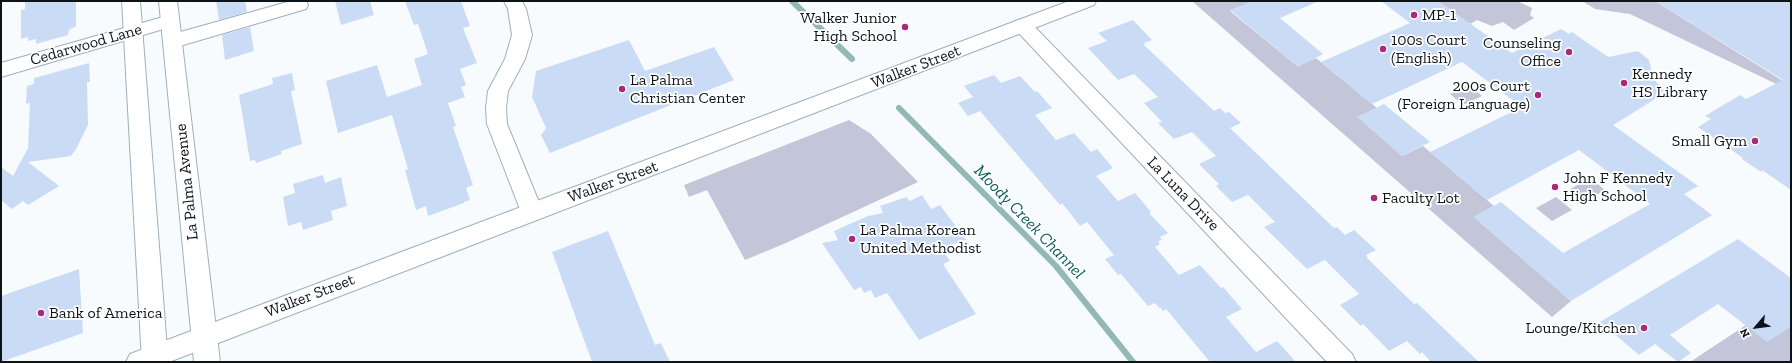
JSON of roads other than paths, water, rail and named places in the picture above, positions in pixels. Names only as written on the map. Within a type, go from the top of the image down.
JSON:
[{"type":"main road","points":[[131,1],[149,360]]},
{"type":"main road","name":"La Palma Avenue","points":[[168,1],[207,362]]},
{"type":"main road","points":[[513,1],[517,9],[522,35],[515,59],[498,91],[496,108],[497,124],[532,212]]},
{"type":"main road","name":"Walker Street","points":[[149,360],[204,337],[1087,1]]},
{"type":"main road","name":"Cedarwood Lane","points":[[1,70],[133,32],[172,31],[299,5]]},
{"type":"main road","name":"La Luna Drive","points":[[1022,26],[1343,362]]},
{"type":"waterway","name":"Moody Creek Channel","points":[[792,1],[852,59]]},
{"type":"waterway","name":"Moody Creek Channel","points":[[899,108],[1056,266],[1133,362]]},
{"type":"place","name":"MP-1","points":[[1414,15]]},
{"type":"place","name":"Walker Junior High School","points":[[905,27]]},
{"type":"place","name":"100s Court (English)","points":[[1383,49]]},
{"type":"place","name":"Counseling Office","points":[[1569,52]]},
{"type":"place","name":"Kennedy HS Library","points":[[1624,83]]},
{"type":"place","name":"La Palma Christian Center","points":[[622,89]]},
{"type":"place","name":"200s Court (Foreign Language)","points":[[1538,95]]},
{"type":"place","name":"Small Gym","points":[[1755,141]]},
{"type":"place","name":"John F Kennedy High School","points":[[1555,187]]},
{"type":"place","name":"Faculty Lot","points":[[1374,198]]},
{"type":"place","name":"La Palma Korean United Methodist","points":[[852,239]]},
{"type":"place","name":"Bank of America","points":[[41,313]]},
{"type":"place","name":"Lounge/Kitchen","points":[[1644,328]]}]
